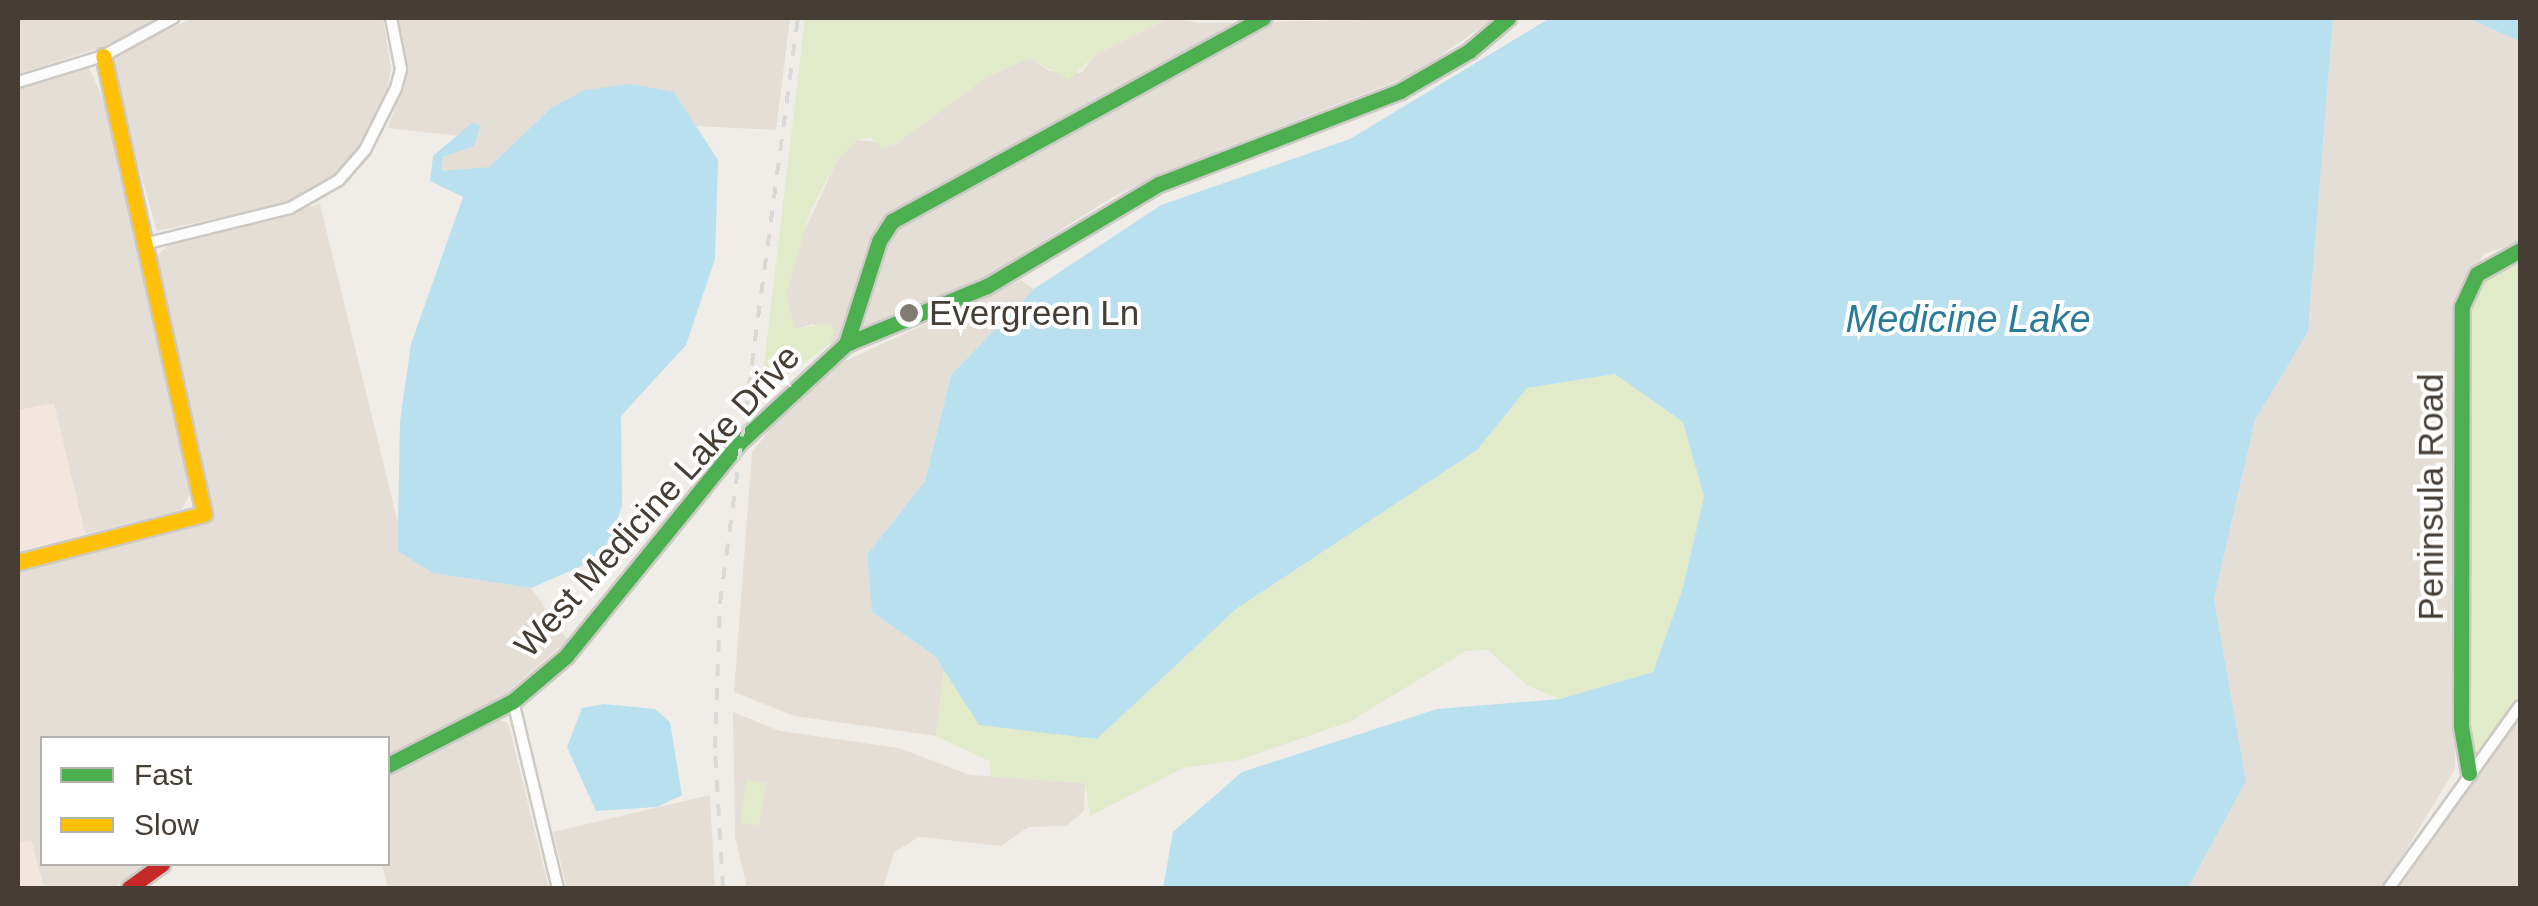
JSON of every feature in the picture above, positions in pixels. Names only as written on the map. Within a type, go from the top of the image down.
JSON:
[{"type":"street","points":[[18,82],[103,56],[173,18]]},
{"type":"street","points":[[148,243],[321,196],[365,150],[396,88],[402,69],[391,18]]},
{"type":"street","points":[[846,344],[879,241],[892,221],[1263,18]]},
{"type":"street","name":"West Medicine Lake Drive","points":[[390,764],[514,701],[566,656],[788,391],[846,344],[987,286],[1160,184],[1400,91],[1468,51],[1508,18]]},
{"type":"street","points":[[18,562],[204,514],[148,243],[103,56]]},
{"type":"street","name":"Peninsula Road","points":[[2469,773],[2462,726],[2462,306],[2477,274],[2520,250]]},
{"type":"street","points":[[514,701],[558,888]]},
{"type":"street","points":[[2389,888],[2520,706]]},
{"type":"street","points":[[129,888],[159,866]]},
{"type":"shaded area","points":[[18,18],[162,18],[102,47],[18,74]]},
{"type":"shaded area","points":[[193,18],[383,18],[391,68],[385,103],[368,137],[325,186],[289,203],[157,231],[111,68],[116,55]]},
{"type":"shaded area","points":[[397,18],[790,18],[776,130],[696,126],[674,92],[551,108],[489,167],[440,172],[443,157],[462,146],[473,122],[459,136],[388,128],[404,83]]},
{"type":"shaded area","points":[[1169,18],[1200,23],[1495,18],[1412,75],[1174,168],[1113,197],[985,277],[828,345],[834,332],[813,324],[795,329],[786,296],[795,252],[837,160],[857,140],[896,144],[985,78],[1030,58],[1050,71],[1081,73],[1095,55]]},
{"type":"shaded area","points":[[2333,18],[2468,18],[2520,41],[2520,242],[2484,254],[2453,301],[2455,769],[2383,888],[2188,888],[2246,781],[2214,599],[2255,420],[2308,332]]},
{"type":"shaded area","points":[[89,68],[112,117],[191,493],[181,510],[85,534],[54,404],[18,410],[18,88]]},
{"type":"shaded area","points":[[320,204],[398,523],[398,551],[432,573],[531,588],[568,640],[495,703],[390,756],[390,736],[40,736],[40,866],[142,866],[114,888],[44,888],[31,840],[18,843],[18,565],[209,504],[157,255],[174,241]]},
{"type":"shaded area","points":[[1021,280],[1034,289],[951,375],[925,481],[867,555],[872,612],[935,656],[944,670],[936,736],[794,716],[734,692],[752,452],[804,387],[832,367]]},
{"type":"shaded area","points":[[54,403],[85,534],[18,551],[18,410]]},
{"type":"shaded area","points":[[733,712],[780,731],[899,748],[970,775],[1085,783],[1084,811],[1066,826],[1029,827],[1001,846],[919,837],[894,852],[883,888],[747,888],[735,837]]},
{"type":"shaded area","points":[[2520,717],[2520,888],[2399,888],[2481,771]]},
{"type":"shaded area","points":[[497,719],[508,723],[549,888],[388,888],[382,866],[390,866],[390,774]]},
{"type":"shaded area","points":[[710,795],[715,888],[567,888],[553,832]]},
{"type":"shaded area","points":[[31,840],[44,888],[18,888],[18,843]]},
{"type":"green space","points":[[805,18],[1169,18],[1095,55],[1069,80],[1030,58],[985,78],[896,144],[882,149],[870,137],[857,140],[837,160],[810,212],[786,296],[795,329],[830,323],[835,332],[828,345],[775,384],[762,382]]},
{"type":"green space","points":[[2520,250],[2520,706],[2469,773],[2463,749],[2468,289]]},
{"type":"green space","points":[[1615,374],[1683,422],[1704,497],[1682,591],[1653,672],[1560,699],[1528,686],[1488,650],[1466,651],[1349,722],[1239,760],[1183,768],[1090,816],[1085,783],[991,777],[989,761],[936,736],[944,670],[979,725],[1097,739],[1236,609],[1477,450],[1527,388]]},
{"type":"green space","points":[[747,780],[766,783],[759,825],[740,822]]},
{"type":"water","name":"Medicine Lake","points":[[1550,18],[2333,18],[2308,332],[2255,420],[2214,599],[2246,781],[2188,888],[1163,888],[1173,832],[1242,772],[1437,709],[1560,699],[1653,672],[1682,591],[1704,497],[1683,422],[1615,374],[1527,388],[1477,450],[1236,609],[1097,739],[979,725],[935,656],[872,612],[867,555],[925,481],[951,375],[1034,289],[1161,205],[1350,139]]},
{"type":"water","points":[[2468,18],[2520,18],[2520,41],[2517,40]]},
{"type":"water","points":[[631,84],[674,92],[718,160],[715,259],[686,345],[621,416],[622,506],[609,545],[586,564],[531,588],[432,573],[398,551],[398,523],[400,421],[411,344],[463,197],[430,181],[433,156],[473,122],[480,126],[474,146],[443,157],[441,171],[489,167],[551,108],[585,90]]},
{"type":"water","points":[[604,704],[655,709],[670,722],[682,795],[657,807],[596,811],[567,747],[582,708]]},
{"type":"railway","points":[[723,888],[715,748],[720,603],[798,18]]},
{"type":"traffic: fast","points":[[846,344],[879,241],[892,221],[1263,18]]},
{"type":"traffic: fast","points":[[390,764],[513,701],[566,656],[739,443],[846,344],[987,286],[1159,184],[1400,91],[1469,51],[1508,18]]},
{"type":"traffic: fast","points":[[2469,773],[2461,726],[2462,306],[2477,274],[2520,250]]},
{"type":"traffic: slow","points":[[18,562],[204,514],[103,56]]},
{"type":"traffic: jam","points":[[129,888],[159,866]]},
{"type":"place","name":"Evergreen Ln","points":[[909,313]]}]
